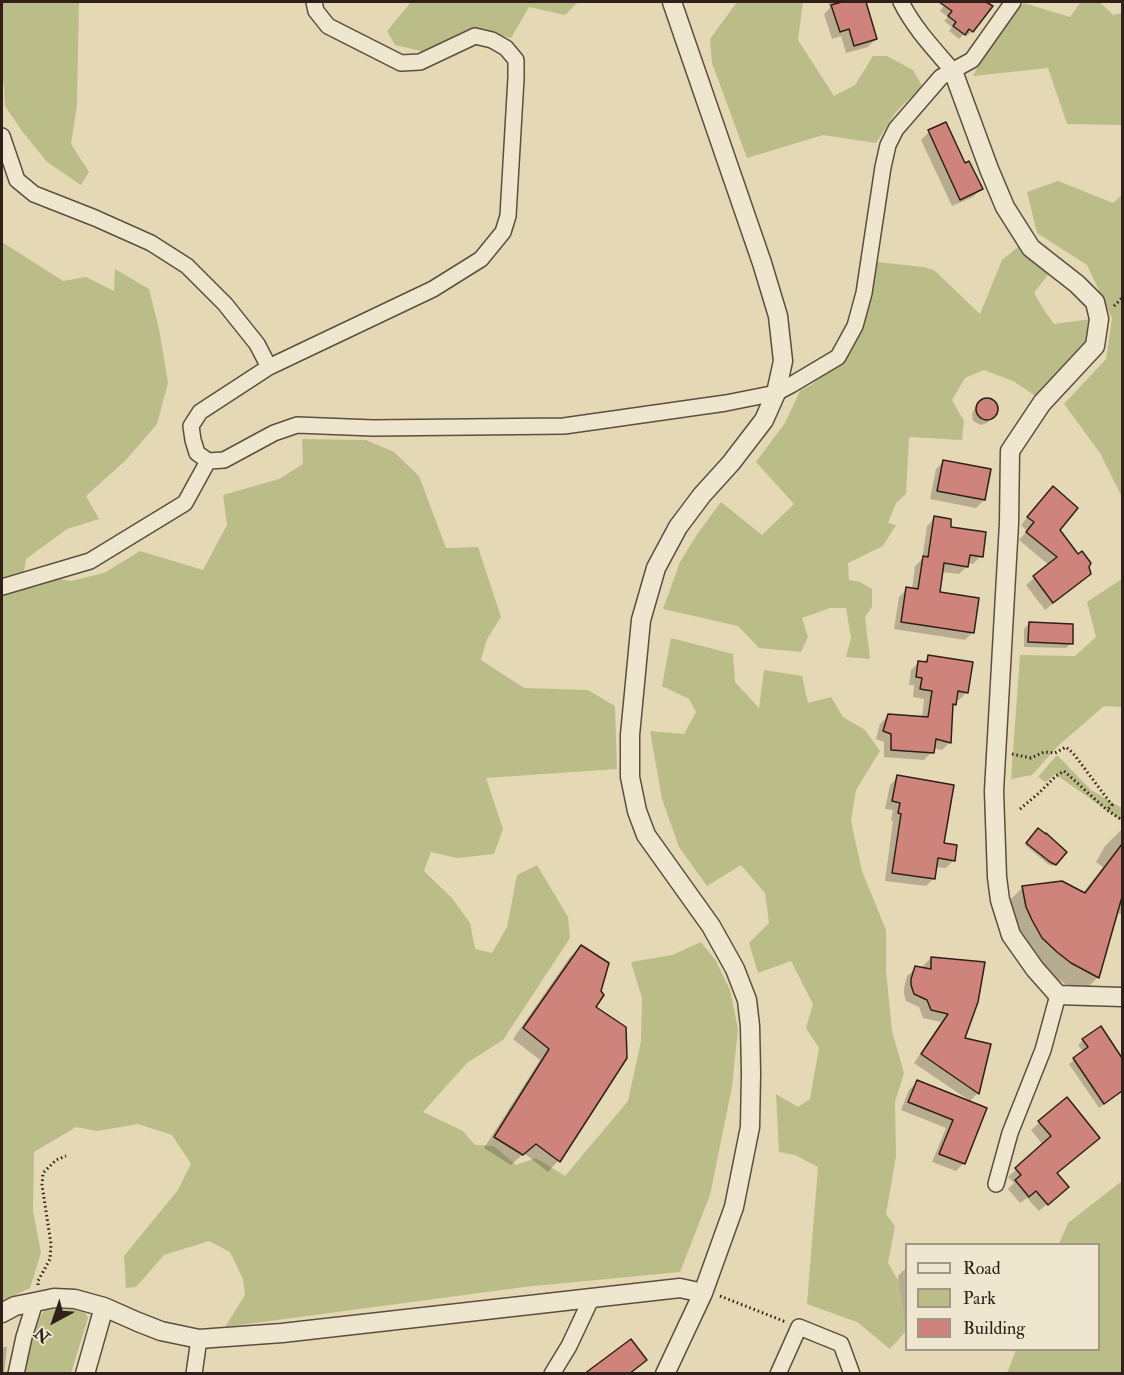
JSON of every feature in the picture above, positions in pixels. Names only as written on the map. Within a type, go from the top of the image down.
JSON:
[{"type":"street","points":[[314,2],[316,11],[328,26],[401,63],[420,62],[475,36],[492,40],[506,48],[516,60],[508,216],[502,232],[481,259],[433,289],[269,367],[200,412],[192,426],[193,440],[197,453],[208,461],[224,460],[274,433],[297,425],[373,428],[564,426],[726,403],[776,393],[791,385],[838,357],[855,326],[864,293],[888,145],[896,129],[941,77],[972,60],[1013,2]]},
{"type":"street","points":[[665,1374],[703,1293],[734,1207],[750,1127],[750,1026],[747,1000],[735,969],[711,926],[646,834],[637,811],[630,777],[630,735],[641,620],[656,568],[678,527],[764,420],[776,393],[783,361],[778,316],[762,263],[672,2]]},
{"type":"street","points":[[900,2],[927,41],[953,71],[1005,207],[1031,248],[1077,284],[1095,302],[1099,319],[1095,346],[1042,403],[1010,451],[1009,523],[994,791],[997,877],[1000,900],[1011,935],[1035,969],[1058,995],[1122,997]]},
{"type":"street","points":[[2,136],[17,180],[34,194],[151,243],[187,266],[225,304],[257,344],[269,367]]},
{"type":"street","points":[[2,587],[90,561],[176,509],[185,503],[208,461]]},
{"type":"street","points":[[996,1184],[1010,1133],[1043,1050],[1058,995]]},
{"type":"street","points":[[2,1313],[15,1306],[54,1298],[75,1299],[104,1307],[161,1331],[199,1339],[282,1333],[680,1288],[703,1293]]},
{"type":"street","points":[[552,1374],[569,1346],[592,1297]]},
{"type":"street","points":[[16,1374],[35,1302]]},
{"type":"street","points":[[85,1374],[104,1307]]},
{"type":"street","points":[[778,1374],[799,1327],[840,1344],[852,1374]]},
{"type":"street","points":[[194,1374],[199,1339]]},
{"type":"path","points":[[1110,309],[1122,298]]},
{"type":"path","points":[[1011,754],[1031,758],[1044,752],[1054,753],[1066,747],[1112,805],[1107,810]]},
{"type":"path","points":[[1020,809],[1064,771],[1107,810],[1122,820]]},
{"type":"path","points":[[35,1302],[38,1281],[50,1259],[51,1244],[42,1185],[43,1173],[56,1160],[66,1156]]},
{"type":"path","points":[[703,1293],[720,1296],[799,1327]]},
{"type":"green space","points":[[2,2],[79,2],[77,105],[71,144],[89,172],[81,185],[47,162],[5,106],[2,74]]},
{"type":"green space","points":[[411,2],[578,2],[565,15],[529,7],[511,38],[479,30],[425,52],[395,45],[387,31]]},
{"type":"green space","points":[[737,2],[803,2],[798,40],[834,96],[855,85],[873,56],[887,56],[913,70],[922,86],[896,112],[876,143],[823,135],[747,158],[712,63],[710,39]]},
{"type":"green space","points":[[1079,2],[1100,2],[1113,15],[1122,13],[1122,125],[1067,124],[1048,68],[973,76],[993,37],[1024,3],[1070,17]]},
{"type":"green space","points":[[1058,181],[1113,203],[1122,195],[1122,497],[1100,453],[1064,404],[1106,359],[1112,318],[1087,265],[1037,233],[1027,192]]},
{"type":"green space","points":[[2,242],[63,281],[86,277],[114,291],[115,269],[149,289],[159,329],[168,383],[157,424],[126,460],[86,496],[99,519],[67,529],[26,559],[24,572],[71,581],[104,573],[140,551],[203,570],[227,525],[223,495],[279,479],[303,464],[302,439],[366,440],[394,452],[419,476],[446,548],[478,547],[501,617],[487,639],[481,660],[524,688],[588,690],[615,706],[617,769],[486,778],[503,829],[494,854],[457,858],[431,852],[424,871],[452,898],[470,923],[475,949],[492,953],[507,927],[517,875],[537,865],[568,917],[570,938],[503,1040],[467,1063],[423,1112],[463,1131],[475,1145],[494,1146],[516,1165],[536,1158],[565,1176],[628,1101],[641,1041],[642,998],[631,962],[672,955],[701,942],[716,961],[730,990],[738,1029],[732,1087],[710,1195],[680,1272],[524,1287],[225,1327],[245,1295],[243,1279],[230,1252],[209,1241],[164,1255],[136,1287],[126,1288],[124,1256],[178,1190],[191,1164],[172,1135],[138,1124],[97,1131],[76,1127],[34,1152],[33,1211],[41,1253],[30,1288],[2,1301]]},
{"type":"green space","points":[[1019,246],[1028,257],[1050,272],[1034,293],[1054,324],[1091,319],[1090,337],[1037,397],[1013,381],[984,370],[965,378],[952,400],[964,421],[962,440],[909,437],[906,494],[896,503],[888,523],[896,525],[883,546],[848,563],[849,580],[860,582],[872,589],[872,607],[865,617],[870,659],[846,657],[851,638],[846,608],[830,608],[802,618],[808,637],[801,652],[759,648],[738,626],[663,609],[680,562],[721,502],[762,535],[794,504],[756,462],[785,423],[800,391],[811,385],[844,358],[865,322],[877,262],[934,270],[980,314],[1002,260]]},
{"type":"green space","points":[[1122,579],[1122,707],[1104,706],[1059,745],[1032,775],[1011,779],[1020,655],[1075,656],[1096,637],[1087,602]]},
{"type":"green space","points":[[671,638],[733,654],[735,682],[759,708],[764,670],[802,676],[808,703],[831,697],[843,717],[865,730],[880,751],[856,790],[851,821],[862,871],[886,930],[886,970],[892,1031],[904,1073],[895,1102],[896,1156],[886,1214],[895,1226],[888,1263],[899,1282],[905,1332],[890,1349],[857,1322],[807,1304],[818,1167],[795,1155],[779,1152],[776,1094],[798,1107],[810,1099],[819,1048],[806,1028],[813,1004],[791,961],[758,973],[749,943],[769,923],[765,893],[741,865],[707,886],[679,847],[662,799],[650,731],[684,734],[696,712],[689,699],[662,686]]},
{"type":"green space","points":[[1057,755],[1091,790],[1122,808],[1122,821],[1055,774],[1046,782],[1038,777]]},
{"type":"green space","points":[[1122,1181],[1122,1373],[1007,1373],[1016,1351],[1100,1351],[1100,1243],[1059,1243],[1068,1223]]},
{"type":"green space","points":[[46,1309],[76,1310],[85,1313],[88,1318],[71,1373],[25,1374],[35,1330]]},
{"type":"building","points":[[842,2],[866,2],[877,39],[854,46],[849,29],[840,32],[831,5]]},
{"type":"building","points":[[939,2],[986,2],[993,6],[973,32],[969,29],[965,35],[953,26],[956,22],[948,16],[952,11]]},
{"type":"building","points":[[946,122],[965,163],[969,161],[983,189],[960,200],[928,130]]},
{"type":"building","points":[[987,398],[995,401],[998,409],[995,417],[987,420],[979,417],[976,409],[979,401]]},
{"type":"building","points":[[943,460],[991,469],[985,500],[937,491]]},
{"type":"building","points":[[1053,486],[1078,508],[1060,530],[1078,554],[1082,551],[1091,563],[1089,567],[1091,574],[1053,603],[1033,576],[1057,557],[1026,532],[1034,522],[1027,517]]},
{"type":"building","points":[[934,516],[951,519],[951,527],[986,532],[983,557],[970,555],[968,567],[944,563],[940,592],[979,598],[974,633],[901,622],[906,587],[918,589],[923,556],[928,557]]},
{"type":"building","points":[[1029,622],[1073,624],[1073,644],[1028,642]]},
{"type":"building","points":[[928,655],[973,662],[968,693],[958,691],[956,705],[953,704],[951,743],[936,739],[934,753],[891,750],[891,734],[883,731],[888,714],[928,717],[932,691],[920,689],[922,678],[916,677],[918,661],[927,662]]},
{"type":"building","points":[[897,775],[954,785],[944,843],[957,845],[955,861],[938,858],[935,879],[892,873],[901,814],[898,813],[900,803],[892,801]]},
{"type":"building","points":[[1038,828],[1067,852],[1056,865],[1026,843]]},
{"type":"building","points":[[1122,844],[1122,897],[1099,978],[1071,963],[1042,938],[1026,907],[1022,886],[1062,881],[1085,893]]},
{"type":"building","points":[[581,945],[609,963],[601,991],[604,995],[596,1007],[626,1027],[627,1058],[560,1162],[536,1144],[523,1155],[494,1137],[549,1049],[523,1028]]},
{"type":"building","points":[[931,957],[985,962],[978,1002],[965,1038],[991,1044],[979,1094],[921,1054],[948,1014],[931,1010],[927,1000],[914,994],[911,985],[915,966],[931,969]]},
{"type":"building","points":[[1101,1026],[1122,1058],[1122,1091],[1104,1104],[1073,1058],[1088,1047],[1082,1039]]},
{"type":"building","points":[[917,1080],[987,1108],[965,1164],[939,1154],[953,1120],[908,1102]]},
{"type":"building","points":[[1067,1097],[1100,1138],[1057,1173],[1069,1187],[1048,1205],[1036,1191],[1029,1197],[1015,1180],[1021,1175],[1015,1168],[1051,1136],[1038,1121]]},
{"type":"building","points":[[631,1339],[647,1360],[629,1374],[584,1374]]}]
